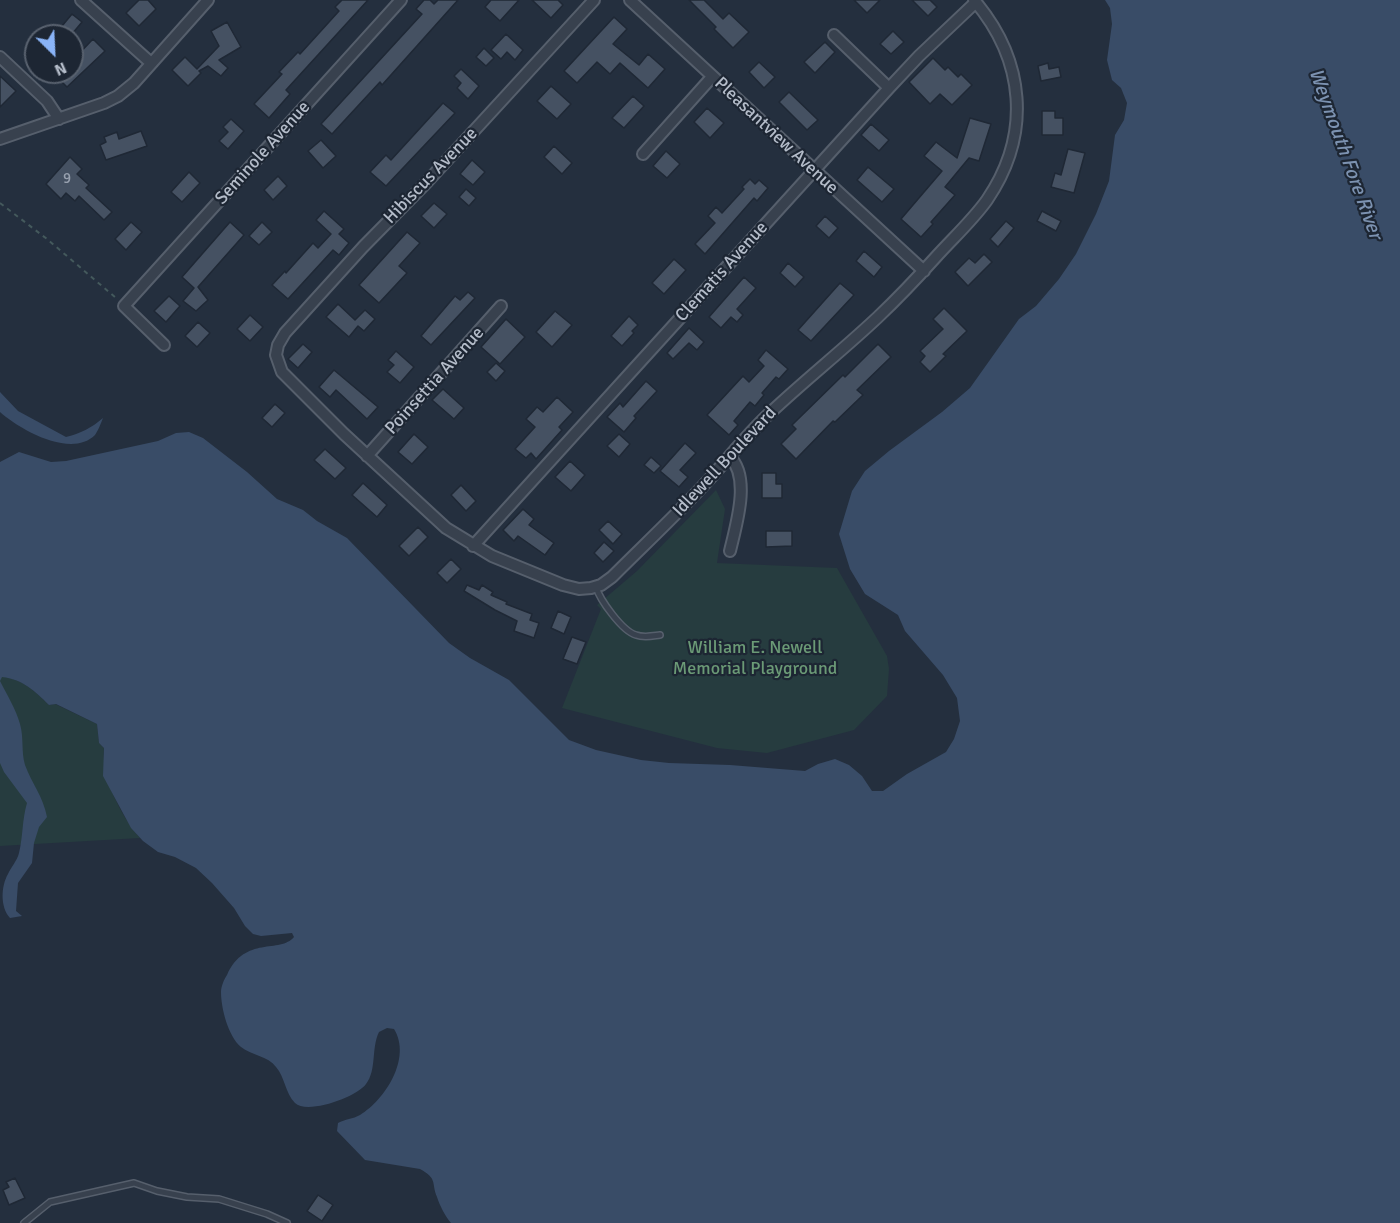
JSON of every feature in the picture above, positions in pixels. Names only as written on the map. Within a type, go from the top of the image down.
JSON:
[{"type":"street","points":[[81,0],[152,63]]},
{"type":"street","points":[[0,139],[118,96],[134,83],[208,0]]},
{"type":"street","name":"Seminole Avenue","points":[[124,306],[401,0]]},
{"type":"street","name":"Hibiscus Avenue","points":[[367,456],[279,367],[276,355],[281,339],[594,0]]},
{"type":"street","name":"Pleasantview Avenue","points":[[630,0],[924,271]]},
{"type":"street","name":"Clematis Avenue","points":[[473,546],[889,87],[975,1]]},
{"type":"street","name":"Idlewell Boulevard","points":[[596,587],[612,577],[687,503],[769,414],[873,322],[924,271],[987,200],[1005,167],[1013,145],[1017,100],[1013,70],[1006,50],[997,31],[975,1]]},
{"type":"street","points":[[834,35],[889,87]]},
{"type":"street","points":[[0,57],[47,100],[59,119]]},
{"type":"street","points":[[643,154],[712,76]]},
{"type":"street","points":[[124,306],[164,345]]},
{"type":"street","name":"Poinsettia Avenue","points":[[367,456],[501,306]]},
{"type":"street","points":[[367,456],[438,521],[473,546],[563,585],[579,589],[596,587]]},
{"type":"street","points":[[730,457],[738,470],[741,493],[730,551]]},
{"type":"lane","points":[[596,587],[604,603],[631,633],[641,637],[660,635]]},
{"type":"lane","points":[[24,1223],[50,1202],[134,1183],[187,1197],[219,1199],[287,1223]]},
{"type":"path","points":[[0,203],[47,239],[124,306]]},
{"type":"green space","name":"William E. Newell Memorial Playground","points":[[716,490],[725,509],[717,563],[837,568],[887,656],[889,669],[887,696],[854,730],[767,753],[717,748],[562,708],[601,609],[597,605],[637,571]]},
{"type":"green space","points":[[0,676],[27,686],[49,705],[55,704],[97,724],[99,743],[104,748],[109,783],[119,808],[140,838],[0,846]]},
{"type":"water","name":"Weymouth Fore River","points":[[1105,0],[1400,0],[1400,1223],[451,1223],[441,1207],[429,1175],[420,1169],[365,1160],[337,1131],[338,1123],[357,1116],[369,1108],[386,1089],[393,1077],[400,1053],[399,1040],[394,1029],[387,1028],[379,1032],[372,1072],[361,1089],[343,1099],[320,1106],[301,1106],[295,1103],[273,1063],[245,1050],[232,1036],[222,1006],[221,992],[222,985],[234,963],[243,955],[262,947],[288,942],[294,937],[292,933],[261,936],[253,934],[234,908],[196,868],[175,857],[158,852],[143,841],[131,828],[103,776],[104,748],[99,743],[97,724],[56,704],[49,705],[16,680],[2,677],[0,681],[0,462],[19,452],[51,462],[66,461],[158,441],[176,433],[189,432],[203,438],[277,499],[303,510],[347,538],[449,643],[509,680],[569,740],[596,750],[641,760],[669,763],[805,771],[835,759],[849,765],[862,776],[872,791],[883,791],[907,774],[946,752],[954,739],[960,721],[957,698],[943,675],[905,631],[898,615],[865,594],[850,569],[839,534],[852,491],[865,471],[970,388],[1019,319],[1036,306],[1059,279],[1076,254],[1096,214],[1109,181],[1115,135],[1124,120],[1127,103],[1121,88],[1112,80],[1107,60],[1112,24],[1110,8]]},
{"type":"water","points":[[0,392],[18,411],[66,437],[86,430],[103,418],[95,435],[85,442],[59,443],[32,433],[0,412]]},
{"type":"water","points":[[0,681],[18,718],[25,765],[47,817],[39,827],[34,843],[32,863],[18,883],[16,911],[22,916],[10,918],[4,908],[3,890],[9,871],[19,853],[27,803],[0,763]]},
{"type":"building","points":[[139,0],[148,0],[156,9],[139,26],[126,13]]},
{"type":"building","points":[[342,0],[368,0],[286,90],[290,94],[269,118],[254,104],[282,74],[279,72],[298,52],[300,54],[339,11],[335,7]]},
{"type":"building","points":[[424,0],[430,0],[434,4],[438,0],[458,0],[382,85],[380,82],[332,134],[321,124],[422,14],[416,9]]},
{"type":"building","points":[[491,0],[519,0],[500,21],[485,7]]},
{"type":"building","points":[[532,0],[558,0],[563,5],[551,18]]},
{"type":"building","points":[[689,0],[704,0],[723,19],[729,13],[749,32],[733,48]]},
{"type":"building","points":[[854,0],[880,0],[867,13]]},
{"type":"building","points":[[912,0],[930,0],[937,7],[928,16]]},
{"type":"building","points":[[72,14],[82,22],[80,24],[64,24]]},
{"type":"building","points":[[614,17],[627,29],[613,44],[639,65],[648,54],[665,69],[648,88],[620,63],[610,74],[597,62],[577,83],[564,71]]},
{"type":"building","points":[[227,22],[241,47],[219,60],[228,68],[221,76],[208,66],[199,71],[201,73],[188,86],[172,70],[185,57],[197,69],[219,46],[211,31]]},
{"type":"building","points":[[893,31],[904,42],[891,54],[880,44]]},
{"type":"building","points":[[506,34],[523,50],[515,60],[507,52],[501,59],[491,50]]},
{"type":"building","points":[[93,39],[105,51],[84,71],[84,48]]},
{"type":"building","points":[[825,42],[835,52],[815,73],[804,62]]},
{"type":"building","points":[[484,48],[494,58],[486,66],[476,57]]},
{"type":"building","points":[[933,58],[945,70],[948,67],[958,77],[961,74],[972,85],[952,105],[940,94],[930,104],[909,82]]},
{"type":"building","points":[[759,62],[775,77],[764,88],[749,72]]},
{"type":"building","points":[[1048,63],[1049,69],[1059,67],[1061,77],[1041,81],[1038,66]]},
{"type":"building","points":[[461,69],[479,86],[468,99],[457,88],[461,83],[454,76]]},
{"type":"building","points":[[0,76],[16,91],[0,107]]},
{"type":"building","points":[[551,86],[571,104],[557,119],[537,101]]},
{"type":"building","points":[[789,92],[818,120],[807,130],[779,102]]},
{"type":"building","points":[[633,96],[644,106],[624,128],[612,118]]},
{"type":"building","points":[[443,103],[455,113],[386,186],[370,172],[386,155],[391,160]]},
{"type":"building","points":[[707,108],[724,123],[710,138],[694,122]]},
{"type":"building","points":[[1042,111],[1055,111],[1055,118],[1063,118],[1063,135],[1042,135]]},
{"type":"building","points":[[970,118],[991,124],[979,161],[969,158],[945,187],[955,195],[921,237],[901,219],[942,171],[924,156],[936,142],[957,158]]},
{"type":"building","points":[[231,119],[244,131],[228,149],[219,141],[228,132],[223,127]]},
{"type":"building","points":[[871,124],[889,140],[879,151],[861,135]]},
{"type":"building","points":[[141,131],[147,146],[106,160],[100,145],[106,142],[104,137],[117,132],[119,139]]},
{"type":"building","points":[[321,140],[336,156],[323,168],[308,151]]},
{"type":"building","points":[[554,146],[572,163],[562,174],[544,157]]},
{"type":"building","points":[[1068,149],[1085,153],[1074,193],[1051,187],[1055,173],[1061,175]]},
{"type":"building","points":[[666,151],[680,164],[667,178],[653,166]]},
{"type":"building","points":[[70,157],[82,169],[77,174],[89,185],[86,188],[112,212],[104,220],[79,196],[75,201],[66,193],[61,199],[46,184]]},
{"type":"building","points":[[472,160],[485,172],[473,185],[460,174]]},
{"type":"building","points":[[868,167],[894,189],[882,202],[857,180]]},
{"type":"building","points":[[189,172],[200,183],[182,202],[171,192]]},
{"type":"building","points":[[278,176],[287,186],[273,200],[264,190]]},
{"type":"building","points":[[750,179],[755,184],[759,180],[768,188],[757,201],[754,198],[705,254],[695,244],[715,223],[708,216],[716,207],[722,213]]},
{"type":"building","points":[[466,189],[476,198],[469,206],[459,197]]},
{"type":"building","points":[[434,203],[447,214],[434,228],[421,216]]},
{"type":"building","points":[[324,211],[344,229],[339,234],[349,243],[339,255],[333,250],[288,299],[272,285],[313,243],[318,248],[331,234],[316,220]]},
{"type":"building","points":[[1042,211],[1061,221],[1056,231],[1037,221]]},
{"type":"building","points":[[825,216],[838,228],[829,238],[816,226]]},
{"type":"building","points":[[1006,221],[1014,228],[998,247],[990,239]]},
{"type":"building","points":[[131,222],[142,232],[126,250],[115,239]]},
{"type":"building","points":[[230,222],[244,235],[198,287],[208,300],[196,311],[183,301],[194,288],[182,277]]},
{"type":"building","points":[[262,222],[272,232],[259,245],[249,236]]},
{"type":"building","points":[[407,232],[420,243],[399,266],[407,273],[379,303],[359,285]]},
{"type":"building","points":[[864,251],[882,267],[874,277],[856,261]]},
{"type":"building","points":[[984,254],[992,262],[968,286],[955,272],[969,258],[975,263]]},
{"type":"building","points":[[674,259],[686,270],[664,294],[652,283]]},
{"type":"building","points":[[788,263],[804,277],[795,287],[780,273]]},
{"type":"building","points":[[744,277],[756,288],[737,309],[743,315],[737,322],[731,317],[721,328],[709,317]]},
{"type":"building","points":[[840,283],[854,295],[811,341],[798,330]]},
{"type":"building","points":[[468,292],[475,298],[431,345],[421,336],[455,296],[460,300]]},
{"type":"building","points":[[169,296],[180,306],[166,322],[154,311]]},
{"type":"building","points":[[338,304],[355,320],[365,310],[375,319],[364,331],[358,326],[349,337],[326,317]]},
{"type":"building","points":[[944,308],[967,331],[943,354],[946,356],[930,372],[920,362],[925,356],[920,351],[943,329],[933,319]]},
{"type":"building","points":[[555,311],[572,325],[552,347],[536,332]]},
{"type":"building","points":[[250,315],[263,327],[250,341],[237,329]]},
{"type":"building","points":[[629,316],[638,325],[622,346],[611,336]]},
{"type":"building","points":[[506,319],[525,337],[500,364],[481,347]]},
{"type":"building","points":[[198,322],[210,333],[197,347],[185,336]]},
{"type":"building","points":[[689,328],[704,342],[697,350],[689,343],[673,359],[667,353]]},
{"type":"building","points":[[303,344],[312,352],[298,368],[288,359]]},
{"type":"building","points":[[878,344],[891,357],[857,390],[863,395],[835,422],[833,421],[796,459],[781,444],[796,429],[792,425]]},
{"type":"building","points":[[766,350],[788,369],[779,379],[776,377],[762,393],[764,395],[755,406],[750,402],[734,421],[738,425],[729,435],[707,415],[743,376],[749,382],[764,366],[758,360]]},
{"type":"building","points":[[396,351],[414,367],[400,383],[387,372],[394,365],[388,360]]},
{"type":"building","points":[[496,363],[505,371],[496,381],[487,372]]},
{"type":"building","points":[[334,370],[378,407],[367,419],[336,390],[330,397],[319,387]]},
{"type":"building","points":[[646,381],[657,391],[634,416],[636,418],[624,432],[607,417],[620,403],[623,407]]},
{"type":"building","points":[[443,389],[464,408],[454,419],[432,400]]},
{"type":"building","points":[[557,397],[573,412],[559,427],[562,430],[536,459],[531,453],[526,458],[515,449],[535,427],[526,419],[537,407],[543,412]]},
{"type":"building","points":[[275,404],[285,413],[272,427],[262,418]]},
{"type":"building","points":[[414,434],[428,447],[412,464],[398,452]]},
{"type":"building","points":[[619,434],[630,444],[619,457],[607,446]]},
{"type":"building","points":[[685,443],[696,453],[680,470],[688,477],[679,487],[660,471]]},
{"type":"building","points":[[325,449],[346,468],[335,479],[314,460]]},
{"type":"building","points":[[651,457],[661,466],[654,473],[644,465]]},
{"type":"building","points":[[570,461],[585,475],[571,491],[555,477]]},
{"type":"building","points":[[762,473],[776,473],[776,484],[782,484],[782,498],[762,498]]},
{"type":"building","points":[[363,483],[387,505],[377,517],[352,495]]},
{"type":"building","points":[[461,485],[476,501],[466,511],[451,495]]},
{"type":"building","points":[[523,509],[534,519],[529,525],[554,543],[545,555],[518,536],[514,541],[503,530]]},
{"type":"building","points":[[608,521],[622,534],[613,544],[599,530]]},
{"type":"building","points":[[418,527],[428,537],[409,556],[399,546]]},
{"type":"building","points":[[766,531],[792,531],[792,546],[766,547]]},
{"type":"building","points":[[604,542],[614,551],[603,562],[594,553]]},
{"type":"building","points":[[451,559],[461,569],[447,583],[437,573]]},
{"type":"building","points":[[467,585],[479,590],[482,585],[493,592],[491,595],[507,602],[506,604],[532,614],[530,620],[539,623],[534,638],[514,631],[517,621],[464,591]]},
{"type":"building","points":[[558,611],[571,617],[564,634],[551,628]]},
{"type":"building","points":[[572,637],[586,642],[577,664],[563,659]]},
{"type":"building","points":[[15,1178],[25,1198],[9,1205],[3,1190],[9,1187],[6,1182]]},
{"type":"building","points":[[318,1195],[333,1205],[322,1221],[307,1211]]}]
